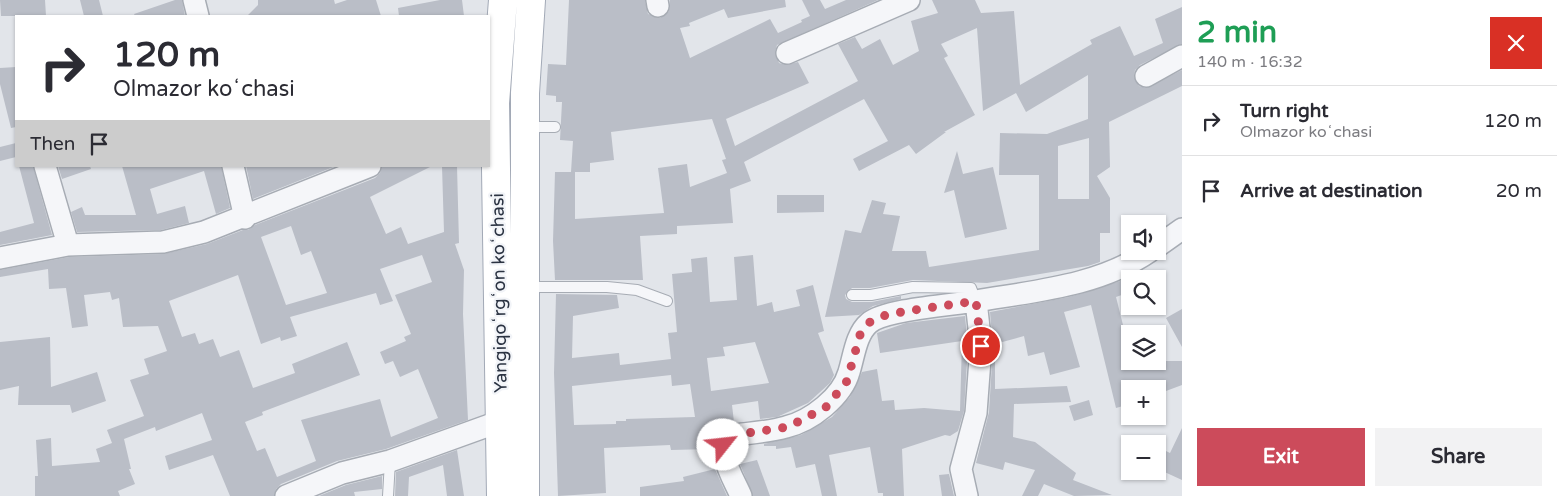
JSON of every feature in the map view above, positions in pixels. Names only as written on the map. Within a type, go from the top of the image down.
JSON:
[{"type":"main road","name":"Yangiqoʻrgʻon koʻchasi","points":[[501,496],[501,421],[492,106],[503,0]]},
{"type":"main road","name":"Yangiqoʻrgʻon koʻchasi","points":[[525,496],[525,93],[531,0]]},
{"type":"street","points":[[194,0],[198,15]]},
{"type":"street","points":[[787,53],[909,0]]},
{"type":"street","points":[[1146,76],[1182,56]]},
{"type":"street","points":[[45,167],[68,245]]},
{"type":"street","points":[[233,167],[245,218]]},
{"type":"street","points":[[0,258],[68,245],[163,242],[204,232],[245,218],[368,167]]},
{"type":"street","points":[[1166,240],[1182,229]]},
{"type":"street","points":[[741,496],[724,453],[723,445],[726,439],[734,435],[788,427],[826,407],[847,381],[860,335],[870,322],[886,315],[907,311],[1076,283],[1111,272],[1133,260]]},
{"type":"street","points":[[967,496],[960,469],[976,414],[981,346],[976,301]]},
{"type":"street","points":[[286,496],[342,473],[390,461],[501,421]]},
{"type":"lane","points":[[536,108],[533,166],[536,496]]},
{"type":"lane","points":[[535,126],[555,127]]},
{"type":"lane","points":[[534,287],[607,287],[637,290],[667,300]]},
{"type":"lane","points":[[852,295],[871,295],[913,287],[971,288],[976,301]]},
{"type":"lane","points":[[388,496],[390,461]]},
{"type":"building","points":[[0,0],[45,0],[46,15],[1,16]]},
{"type":"building","points":[[80,0],[99,0],[103,15],[84,15]]},
{"type":"building","points":[[175,0],[182,0],[185,15],[134,15]]},
{"type":"building","points":[[258,0],[334,0],[335,4],[347,0],[376,0],[381,15],[248,15],[258,5]]},
{"type":"building","points":[[440,0],[462,0],[464,15],[399,15],[398,8]]},
{"type":"building","points":[[569,0],[645,0],[648,14],[660,18],[669,11],[670,0],[785,0],[786,7],[728,18],[724,9],[689,23],[690,26],[680,28],[690,58],[770,19],[778,33],[802,22],[801,20],[810,16],[802,0],[820,0],[825,9],[846,0],[878,0],[777,45],[775,52],[779,63],[786,65],[798,62],[809,83],[726,119],[735,146],[858,81],[838,44],[855,37],[862,49],[880,39],[893,65],[919,51],[911,21],[938,13],[932,0],[975,0],[981,13],[1014,11],[1020,85],[1092,44],[1090,40],[1120,26],[1134,56],[1163,43],[1155,19],[1182,7],[1182,44],[1140,65],[1135,70],[1134,76],[1139,86],[1146,88],[1182,70],[1182,86],[1109,122],[1110,167],[1097,176],[1110,198],[1110,233],[1100,233],[1100,262],[1088,266],[987,283],[913,280],[870,288],[852,288],[845,295],[846,299],[852,302],[872,302],[901,296],[901,299],[873,306],[859,315],[825,317],[845,230],[861,233],[872,200],[886,203],[883,214],[900,216],[892,251],[926,251],[929,267],[1039,250],[1039,175],[999,175],[1000,133],[1047,134],[1088,119],[1088,75],[1026,112],[1016,93],[983,111],[977,28],[941,44],[948,56],[944,58],[975,115],[944,132],[946,132],[916,154],[909,145],[859,171],[853,159],[888,141],[864,99],[744,162],[751,181],[730,189],[733,223],[677,226],[677,234],[640,236],[643,280],[555,280],[553,241],[555,172],[571,172],[573,141],[560,140],[562,102],[556,102],[556,96],[546,95],[548,64],[566,65]],"holes":[[[712,119],[726,159],[722,160],[727,173],[690,187],[687,164],[658,168],[664,213],[575,219],[575,172],[590,172],[590,163],[614,160],[611,132]],[[1089,138],[1089,199],[1058,199],[1058,146]]]},
{"type":"building","points":[[15,67],[15,127],[11,128],[0,84],[0,68]]},
{"type":"building","points":[[15,143],[15,157],[0,161],[0,147]]},
{"type":"building","points":[[957,151],[963,174],[993,167],[1007,229],[965,238],[954,190],[944,193]]},
{"type":"building","points":[[19,167],[33,167],[52,235],[0,245],[0,232],[34,223]]},
{"type":"building","points":[[58,167],[90,167],[91,169],[62,179]]},
{"type":"building","points":[[122,167],[221,167],[230,208],[216,214],[204,171],[150,189],[157,214],[185,206],[189,223],[161,230],[77,232],[71,212],[82,207],[85,215],[136,215]]},
{"type":"building","points":[[246,167],[333,167],[253,199]]},
{"type":"building","points":[[382,167],[430,167],[370,197],[386,234],[401,227],[408,244],[444,232],[442,167],[457,167],[459,243],[455,244],[464,270],[463,314],[468,420],[386,449],[337,461],[281,484],[276,489],[274,496],[230,496],[213,455],[169,470],[165,456],[212,440],[202,413],[156,431],[155,427],[124,439],[131,469],[129,469],[135,484],[118,491],[120,496],[35,496],[35,476],[38,476],[36,440],[51,438],[52,466],[100,462],[96,449],[112,443],[107,430],[144,416],[130,380],[149,374],[144,359],[167,351],[158,326],[123,327],[119,298],[112,300],[110,292],[84,295],[88,326],[72,328],[66,288],[49,289],[48,269],[0,277],[0,270],[69,257],[163,254],[207,244],[243,230],[248,230],[255,225],[375,178],[380,173]],"holes":[[[291,226],[301,255],[311,251],[327,293],[286,305],[261,237]],[[422,255],[432,282],[395,295],[411,334],[404,337],[406,341],[380,352],[385,364],[393,361],[400,377],[418,369],[438,418],[391,437],[380,399],[301,420],[316,461],[277,477],[265,448],[257,451],[245,422],[263,415],[262,412],[360,375],[347,342],[292,364],[295,373],[253,388],[239,350],[220,357],[213,339],[199,344],[195,333],[182,337],[169,301],[238,275],[261,344],[280,337],[281,341],[297,336],[290,317],[376,293],[380,305],[393,301],[380,269]]]},
{"type":"building","points":[[777,195],[824,195],[824,212],[777,213]]},
{"type":"building","points":[[753,255],[757,306],[772,302],[774,312],[800,306],[796,290],[813,285],[824,331],[818,333],[834,375],[830,383],[808,403],[777,417],[760,419],[758,401],[732,405],[734,422],[719,431],[712,449],[671,450],[670,445],[604,448],[606,493],[558,496],[554,373],[556,294],[617,295],[619,308],[573,316],[572,358],[619,353],[620,365],[671,359],[668,333],[677,332],[672,274],[692,272],[691,259],[707,257],[710,302],[737,300],[734,257]],"holes":[[[755,342],[769,383],[711,391],[707,358],[725,356],[723,347]],[[671,375],[672,386],[690,384],[695,417],[626,419],[626,421],[616,421],[616,424],[574,425],[572,386]]]},
{"type":"building","points":[[1121,281],[1121,295],[1116,297],[1123,325],[1121,325],[1121,370],[1166,370],[1166,361],[1182,361],[1182,385],[1166,391],[1166,380],[1121,380],[1121,407],[1116,408],[1091,305],[1064,312],[1080,367],[1050,375],[1044,352],[1028,356],[1024,336],[995,344],[995,389],[1067,386],[1071,402],[1014,404],[1013,437],[1035,442],[1076,473],[1073,480],[1112,495],[1074,496],[1044,484],[1038,496],[1022,496],[1035,470],[1005,462],[1003,470],[976,463],[989,412],[993,347],[990,312],[1069,297]]},
{"type":"building","points":[[1182,309],[1182,347],[1166,318]]},
{"type":"building","points":[[965,316],[968,346],[964,411],[958,431],[950,436],[945,435],[902,449],[904,496],[883,496],[883,493],[878,493],[870,447],[829,455],[837,496],[822,496],[815,464],[796,468],[791,447],[776,449],[776,446],[764,446],[764,444],[801,435],[832,417],[850,397],[862,372],[877,369],[882,401],[894,400],[895,410],[924,408],[960,411],[962,341],[880,353],[877,333],[906,323]]},
{"type":"building","points":[[50,337],[51,387],[97,372],[106,401],[72,413],[70,405],[18,405],[19,386],[0,390],[0,342]]},
{"type":"building","points":[[1089,400],[1093,415],[1074,421],[1069,406]]},
{"type":"building","points":[[1182,428],[1182,480],[1166,473],[1166,451],[1170,453]]},
{"type":"building","points":[[457,450],[464,496],[447,496],[443,465],[409,477],[408,496],[395,496],[396,472]]},
{"type":"building","points":[[757,460],[770,496],[753,496],[740,464]]},
{"type":"building","points":[[715,469],[727,496],[640,496],[640,487],[684,481],[683,477]]},
{"type":"building","points":[[949,474],[954,496],[942,496],[939,475]]},
{"type":"building","points":[[382,476],[382,489],[354,492],[355,496],[319,496],[346,485]]},
{"type":"route","points":[[723,445],[726,439],[734,435],[788,427],[826,407],[847,381],[860,335],[870,322],[886,315],[976,301],[981,346]]}]
